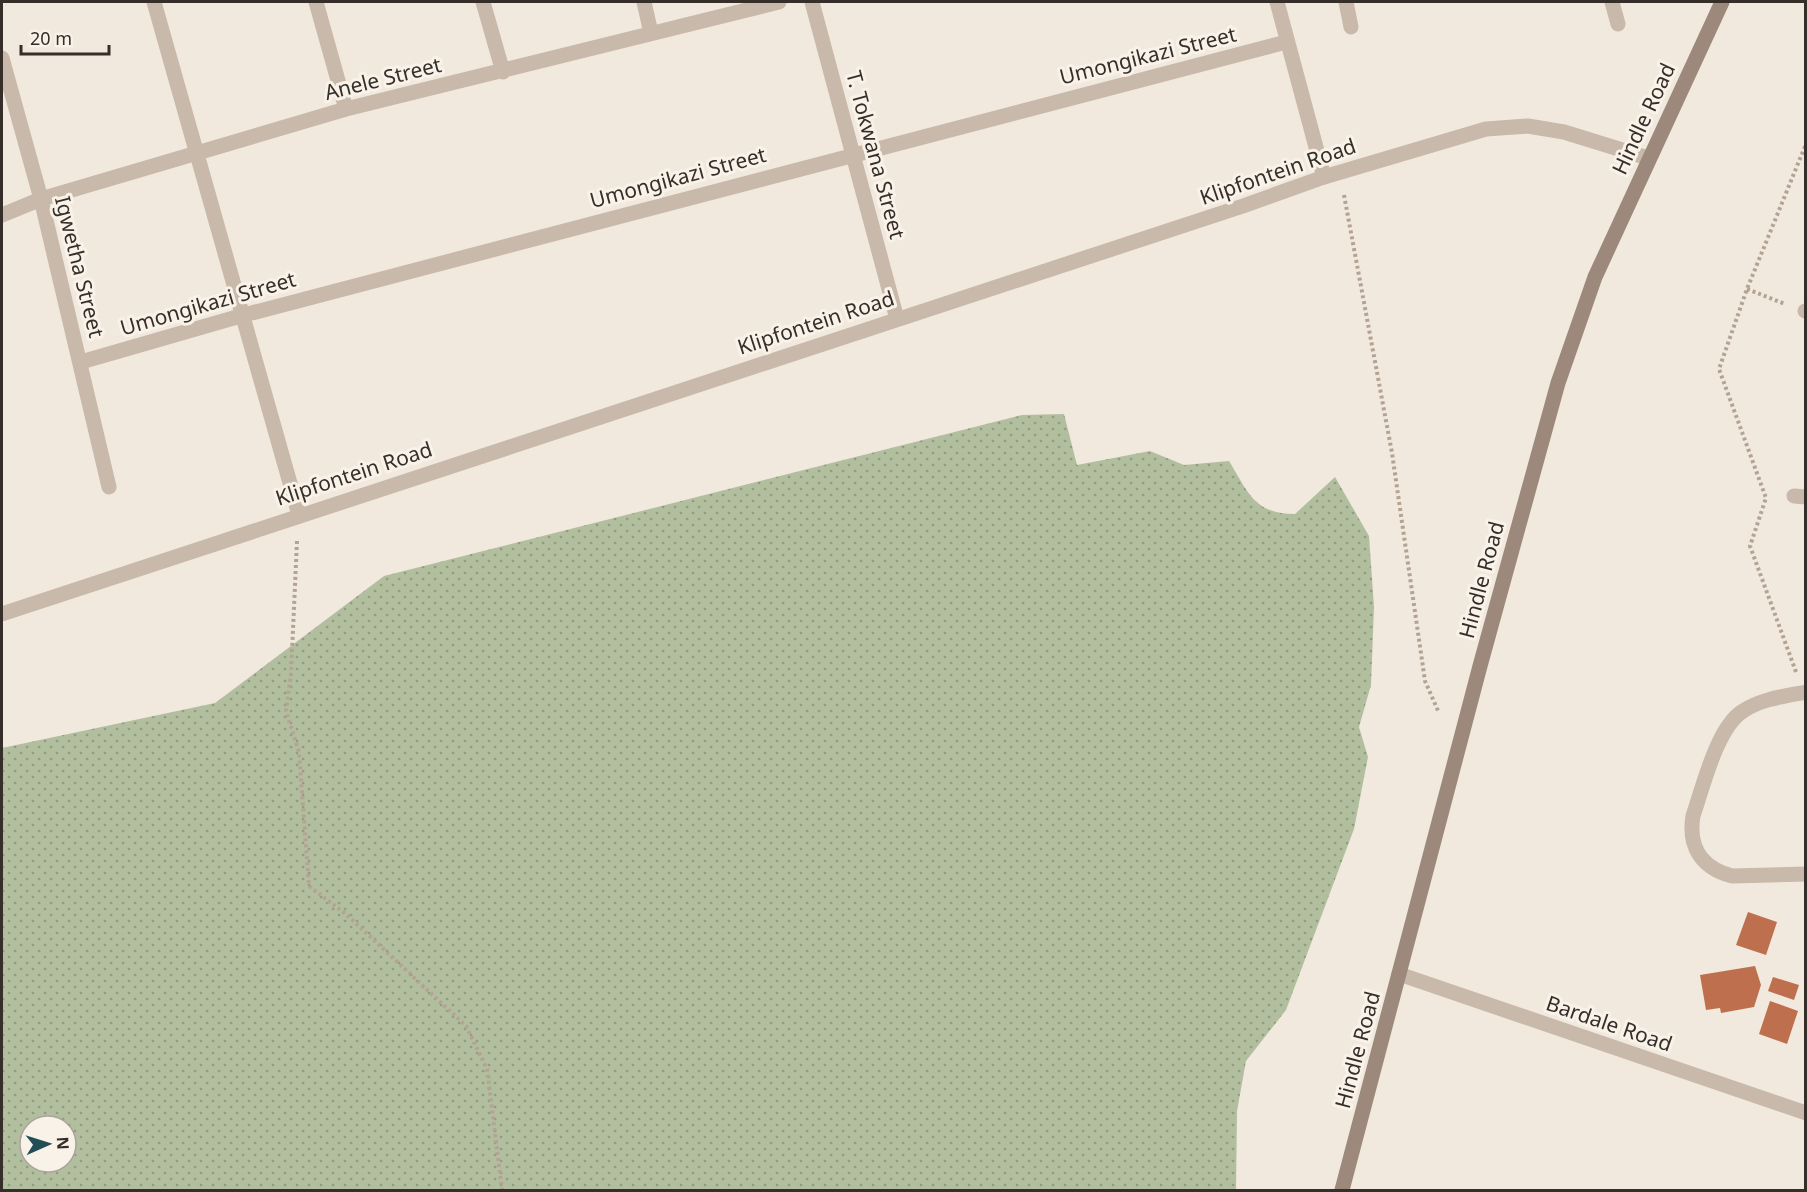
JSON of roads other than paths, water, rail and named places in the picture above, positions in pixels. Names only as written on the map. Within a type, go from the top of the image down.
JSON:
[{"type":"main road","name":"Hindle Road","points":[[1342,1191],[1558,383],[1595,277],[1722,2]]},
{"type":"street","points":[[154,2],[299,515]]},
{"type":"street","points":[[316,2],[346,109]]},
{"type":"street","points":[[483,2],[503,72]]},
{"type":"street","points":[[644,2],[651,33]]},
{"type":"street","name":"Anele Street","points":[[2,215],[41,199],[346,109],[779,2]]},
{"type":"street","name":"T. Tokwana Street","points":[[812,2],[897,319]]},
{"type":"street","points":[[1277,2],[1324,177]]},
{"type":"street","points":[[1346,2],[1351,27]]},
{"type":"street","points":[[1612,2],[1618,24]]},
{"type":"street","name":"Umongikazi Street","points":[[81,363],[244,315],[1286,42]]},
{"type":"street","name":"Igwetha Street","points":[[2,58],[41,199],[110,487]]},
{"type":"street","name":"Klipfontein Road","points":[[2,614],[1244,206],[1324,177],[1486,129],[1528,126],[1575,135],[1648,158]]},
{"type":"street","points":[[1805,692],[1760,702],[1741,712],[1735,718],[1724,732],[1693,816],[1691,830],[1699,856],[1720,873],[1731,876],[1806,874]]},
{"type":"street","name":"Bardale Road","points":[[1399,974],[1806,1113]]}]
